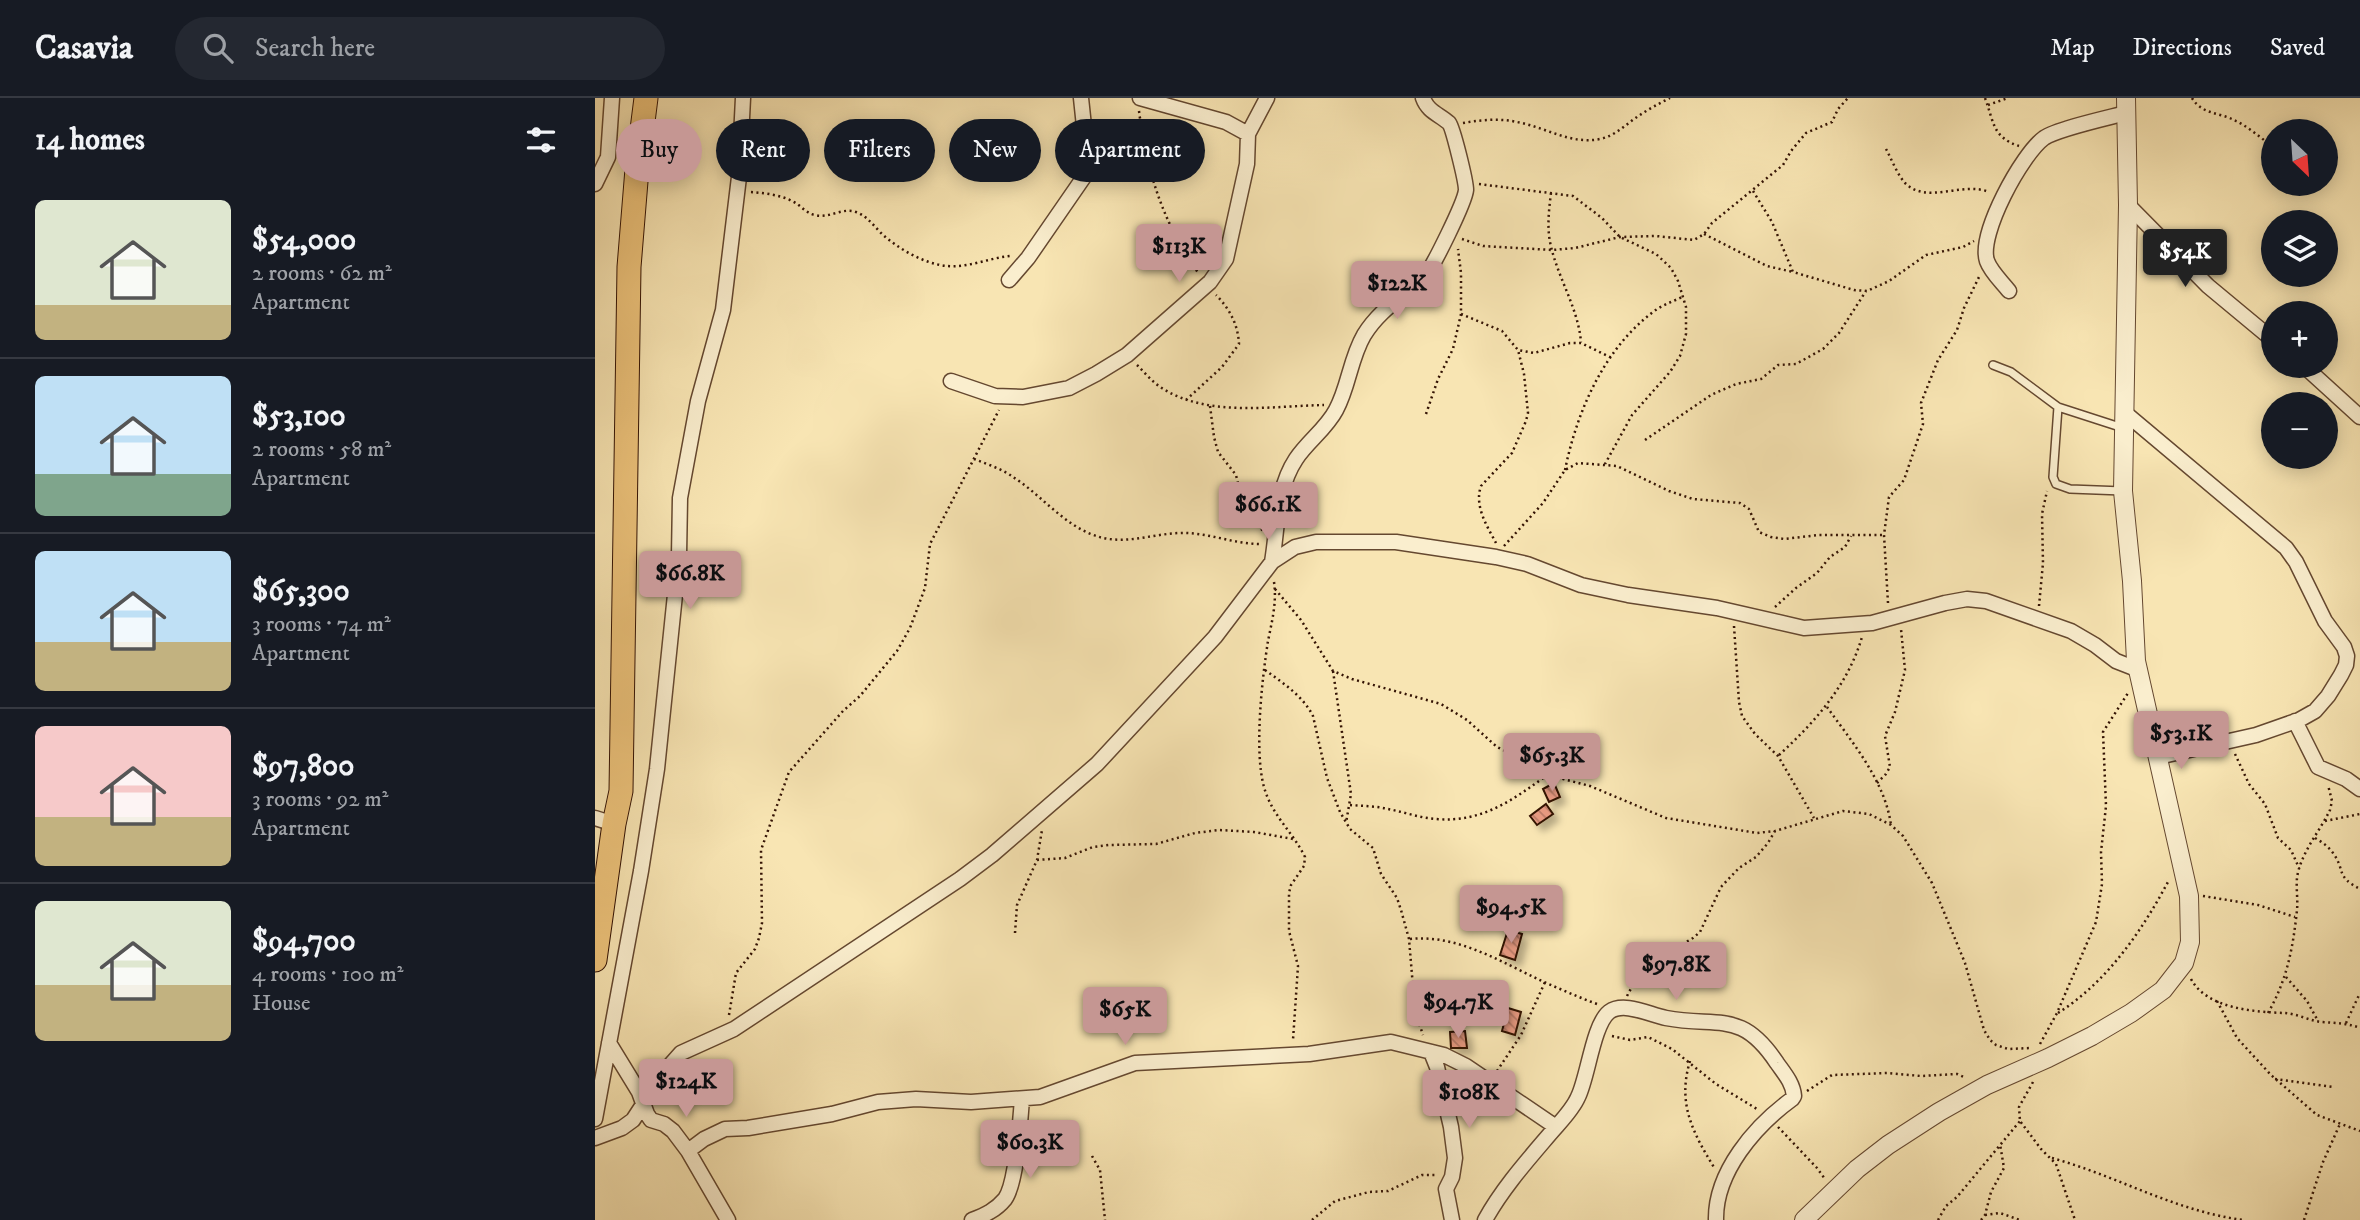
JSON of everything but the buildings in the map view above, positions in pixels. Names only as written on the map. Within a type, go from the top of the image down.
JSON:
[{"type":"highway","points":[[595,960],[605,821],[621,791],[629,267],[646,98]]},
{"type":"street","points":[[595,184],[608,157],[612,98]]},
{"type":"street","points":[[595,1119],[657,769],[679,556],[680,498],[698,401],[723,310],[737,191],[743,98]]},
{"type":"street","points":[[1009,280],[1028,258],[1086,174],[1088,164],[1081,98]]},
{"type":"street","points":[[951,381],[1006,398],[1023,397],[1069,388],[1127,355],[1206,284],[1226,259],[1247,164],[1248,134],[1261,115],[1267,98]]},
{"type":"street","points":[[595,1138],[622,1128],[633,1120],[665,1071],[681,1053],[728,1032],[960,879],[1097,764],[1232,617],[1273,551],[1279,500],[1293,464],[1328,424],[1339,405],[1351,364],[1365,335],[1382,311],[1426,274],[1454,230],[1464,198],[1465,182],[1454,133],[1449,124],[1431,112],[1423,98]]},
{"type":"street","points":[[1139,103],[1226,122],[1248,134]]},
{"type":"street","points":[[1804,1220],[1857,1169],[1938,1112],[1987,1085],[2048,1058],[2131,1013],[2163,990],[2184,963],[2190,942],[2189,896],[2136,670],[2123,491],[2128,205],[2126,106],[2046,136],[2032,150],[2002,198],[1987,238],[1987,261],[2009,291]]},
{"type":"street","points":[[2128,205],[2208,286],[2261,330]]},
{"type":"street","points":[[2317,378],[2360,417]]},
{"type":"street","points":[[2124,420],[2286,548],[2347,656],[2346,665],[2328,696],[2315,710],[2295,721],[2272,731],[2158,757]]},
{"type":"street","points":[[1273,551],[1316,542],[1415,544],[1527,564],[1581,585],[1733,612],[1804,628],[1866,624],[1967,599],[1996,603],[2071,631],[2116,661],[2136,670]]},
{"type":"street","points":[[2346,665],[2360,658]]},
{"type":"street","points":[[2295,721],[2315,764],[2360,789]]},
{"type":"street","points":[[1485,1220],[1512,1180],[1578,1098],[1598,1033],[1606,1016],[1618,1009],[1664,1018],[1725,1021],[1737,1025],[1754,1035],[1787,1077],[1794,1096],[1767,1119],[1733,1163],[1723,1182],[1716,1207],[1716,1220]]},
{"type":"street","points":[[688,1152],[704,1139],[725,1129],[748,1128],[832,1114],[878,1102],[908,1099],[971,1102],[1045,1097],[1135,1063],[1292,1055],[1391,1042],[1431,1052],[1466,1066],[1556,1127]]},
{"type":"street","points":[[609,1043],[629,1073],[651,1120],[664,1124],[673,1131],[728,1220]]},
{"type":"street","points":[[1431,1052],[1451,1127],[1455,1158],[1452,1177],[1446,1189],[1452,1220]]},
{"type":"street","points":[[972,1220],[993,1211],[1007,1196],[1012,1180],[1022,1099]]},
{"type":"lane","points":[[1993,365],[2011,372],[2058,407],[2124,420]]},
{"type":"lane","points":[[2058,407],[2053,477],[2056,484],[2070,489],[2123,491]]},
{"type":"path","points":[[1449,124],[1491,119],[1517,122],[1572,139],[1592,140],[1614,135],[1639,115],[1669,98]]},
{"type":"path","points":[[1454,230],[1483,246],[1552,250],[1575,248],[1621,237],[1656,236],[1694,240],[1783,165],[1806,133],[1832,122],[1838,109],[1848,98]]},
{"type":"path","points":[[1985,98],[1999,136],[2005,141],[2032,150]]},
{"type":"path","points":[[1988,105],[2008,98]]},
{"type":"path","points":[[2192,98],[2203,110],[2232,118],[2261,137]]},
{"type":"path","points":[[1139,103],[1157,198],[1189,260],[1224,303],[1238,330],[1240,344],[1222,367],[1186,400]]},
{"type":"path","points":[[1886,149],[1902,180],[1911,188],[1926,192],[1974,188],[1986,190],[2002,198]]},
{"type":"path","points":[[1465,182],[1573,196],[1602,218],[1621,237],[1656,254],[1671,268],[1678,281],[1683,297],[1686,334],[1680,356],[1670,372],[1632,415],[1605,464]]},
{"type":"path","points":[[737,191],[768,193],[792,200],[812,215],[856,212],[908,253],[945,267],[1009,256],[1028,258]]},
{"type":"path","points":[[1753,191],[1772,222],[1794,272]]},
{"type":"path","points":[[1551,193],[1548,222],[1552,250],[1579,324],[1581,343]]},
{"type":"path","points":[[1426,414],[1438,379],[1453,349],[1461,314],[1461,273],[1454,230]]},
{"type":"path","points":[[1704,234],[1767,267],[1854,290],[1867,290],[1889,281],[1926,255],[1987,238]]},
{"type":"path","points":[[1877,783],[1889,770],[1885,736],[1895,712],[1905,670],[1894,617],[1884,536],[1889,497],[1904,480],[1923,424],[1921,403],[1938,360],[1957,330],[1964,308],[1987,261]]},
{"type":"path","points":[[1645,440],[1711,395],[1736,384],[1761,379],[1778,365],[1796,364],[1823,349],[1839,333],[1867,290]]},
{"type":"path","points":[[1461,314],[1502,331],[1518,350],[1524,374],[1528,412],[1526,421],[1512,453],[1481,486],[1479,498],[1482,515],[1500,551],[1543,503],[1565,470],[1572,435],[1579,417],[1590,393],[1622,343],[1652,312],[1683,297]]},
{"type":"path","points":[[1518,350],[1534,353],[1570,343],[1581,343],[1612,358]]},
{"type":"path","points":[[1127,355],[1157,385],[1186,400],[1210,406],[1339,405]]},
{"type":"path","points":[[728,1032],[736,973],[755,948],[759,938],[761,850],[789,772],[843,711],[860,696],[897,651],[910,628],[925,588],[930,544],[1006,398]]},
{"type":"path","points":[[1210,406],[1218,452],[1236,475],[1244,510],[1273,551],[1275,589],[1265,670],[1261,733],[1264,786],[1272,808],[1305,857],[1304,866],[1291,885],[1290,892],[1289,931],[1298,966],[1292,1055]]},
{"type":"path","points":[[974,459],[1012,476],[1067,520],[1089,534],[1107,540],[1119,542],[1148,536],[1203,534],[1255,544],[1273,551]]},
{"type":"path","points":[[1565,470],[1578,463],[1617,466],[1669,491],[1693,499],[1740,503],[1749,509],[1759,532],[1771,537],[1795,539],[1819,535],[1884,536]]},
{"type":"path","points":[[2037,619],[2043,563],[2042,514],[2053,477]]},
{"type":"path","points":[[1764,620],[1781,601],[1845,547],[1851,536]]},
{"type":"path","points":[[1275,589],[1301,620],[1333,671],[1351,794],[1346,823]]},
{"type":"path","points":[[1733,612],[1742,716],[1755,734],[1778,756],[1814,818]]},
{"type":"path","points":[[1778,756],[1826,706],[1846,677],[1857,656],[1866,624]]},
{"type":"path","points":[[1265,670],[1294,693],[1314,716],[1327,778],[1346,823],[1373,848],[1381,874],[1397,898],[1409,939],[1415,1011],[1431,1052]]},
{"type":"path","points":[[1333,671],[1441,704],[1467,720],[1497,747],[1563,779],[1590,786],[1667,818],[1757,833],[1775,831],[1843,811],[1869,814],[1891,825],[1903,835],[1932,883],[1965,963],[1984,1030],[1996,1045],[2008,1049],[2037,1047],[2049,1031],[2096,922],[2102,884],[2101,852],[2106,807],[2103,732],[2129,692],[2136,670]]},
{"type":"path","points":[[1826,706],[1877,783],[1884,796],[1891,825]]},
{"type":"path","points":[[2228,741],[2243,773],[2265,804],[2278,838],[2291,850],[2300,869]]},
{"type":"path","points":[[2268,1013],[2286,977],[2296,917],[2297,878],[2332,801],[2322,770]]},
{"type":"path","points":[[1350,805],[1380,807],[1436,819],[1475,816],[1512,802],[1550,773]]},
{"type":"path","points":[[1015,933],[1017,905],[1037,860],[1045,809]]},
{"type":"path","points":[[2325,821],[2360,814]]},
{"type":"path","points":[[1037,860],[1065,858],[1093,847],[1156,844],[1195,832],[1219,830],[1254,832],[1293,839]]},
{"type":"path","points":[[1409,939],[1436,939],[1457,944],[1501,960],[1545,982],[1618,1009],[1634,983],[1662,956],[1700,932],[1721,887],[1739,867],[1756,857],[1775,831]]},
{"type":"path","points":[[2315,838],[2335,855],[2342,876],[2348,883],[2360,889]]},
{"type":"path","points":[[2057,1013],[2075,1002],[2112,966],[2145,921],[2181,859]]},
{"type":"path","points":[[2189,896],[2258,905],[2296,917]]},
{"type":"path","points":[[2184,963],[2195,987],[2217,1001],[2268,1013],[2346,1023],[2360,1028]]},
{"type":"path","points":[[2286,977],[2308,1001],[2318,1021]]},
{"type":"path","points":[[1489,1082],[1521,1035],[1545,982]]},
{"type":"path","points":[[2346,1023],[2360,993]]},
{"type":"path","points":[[2217,1001],[2237,1038],[2274,1079],[2317,1115],[2360,1131]]},
{"type":"path","points":[[1598,1033],[1630,1040],[1648,1037],[1690,1061],[1716,1084],[1751,1105],[1767,1119],[1817,1168],[1833,1194]]},
{"type":"path","points":[[1690,1061],[1684,1080],[1689,1117],[1702,1148],[1723,1182]]},
{"type":"path","points":[[1794,1096],[1832,1075],[1957,1074],[1987,1085]]},
{"type":"path","points":[[2274,1079],[2334,1087]]},
{"type":"path","points":[[2033,1083],[2019,1107],[2020,1121],[2059,1170],[2066,1200],[2075,1220]]},
{"type":"path","points":[[1938,1220],[1946,1206],[1957,1197],[2020,1121]]},
{"type":"path","points":[[2304,1220],[2323,1162],[2340,1124]]},
{"type":"path","points":[[1981,1220],[1993,1187],[2004,1168],[2000,1144]]},
{"type":"path","points":[[1092,1156],[1100,1170],[1105,1220]]},
{"type":"path","points":[[2052,1158],[2093,1170],[2166,1202],[2243,1220]]},
{"type":"path","points":[[1312,1220],[1335,1201],[1353,1195],[1388,1191],[1422,1175],[1452,1177]]},
{"type":"path","points":[[1985,1215],[2000,1213],[2020,1220]]}]
